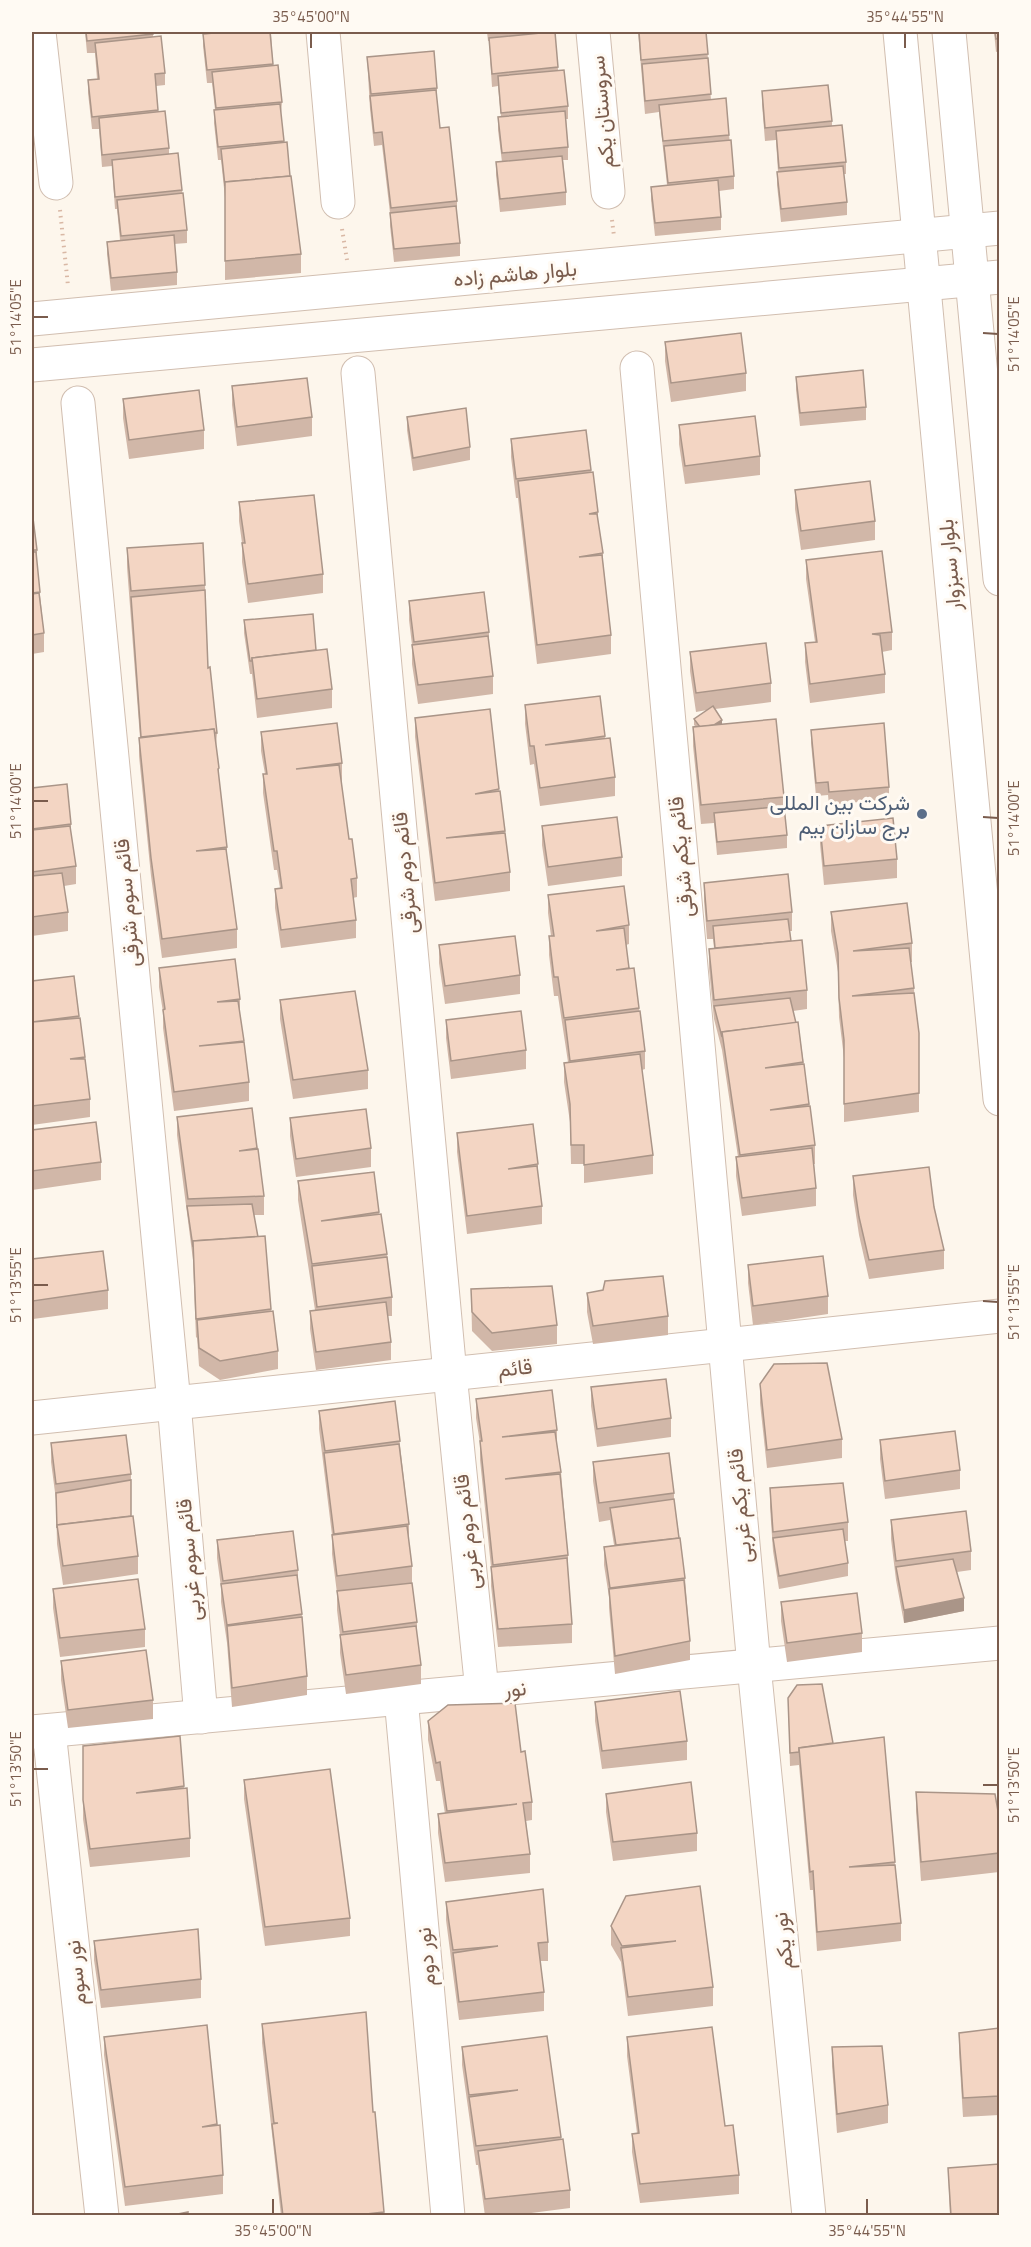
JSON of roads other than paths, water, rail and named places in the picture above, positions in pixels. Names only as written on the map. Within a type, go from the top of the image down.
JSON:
[{"type":"street","points":[[39,32],[56,183]]},
{"type":"street","points":[[322,32],[338,202]]},
{"type":"street","name":"سروستان یکم","points":[[593,32],[608,192]]},
{"type":"street","name":"بلوار سبزوار","points":[[900,32],[999,1099]]},
{"type":"street","points":[[949,32],[984,229],[999,579]]},
{"type":"street","name":"بلوار هاشم زاده","points":[[32,319],[984,229]]},
{"type":"street","points":[[32,365],[986,278]]},
{"type":"street","name":"قائم یکم شرقی","points":[[637,368],[724,1345]]},
{"type":"street","name":"قائم دوم شرقی","points":[[358,373],[450,1374]]},
{"type":"street","name":"قائم سوم شرقی","points":[[78,404],[174,1403]]},
{"type":"street","name":"قائم","points":[[32,1418],[999,1316]]},
{"type":"street","name":"قائم یکم غربی","points":[[724,1345],[754,1666]]},
{"type":"street","name":"قائم دوم غربی","points":[[450,1374],[482,1691]]},
{"type":"street","name":"قائم سوم غربی","points":[[174,1403],[201,1717]]},
{"type":"street","name":"نور","points":[[40,1732],[999,1643]]},
{"type":"street","name":"نور یکم","points":[[754,1666],[809,2216]]},
{"type":"street","name":"نور دوم","points":[[401,1698],[448,2216]]},
{"type":"street","name":"نور سوم","points":[[40,1732],[102,2216]]},
{"type":"place","name":"شرکت بین المللی برج سازان بیم","points":[[922,814]]}]
